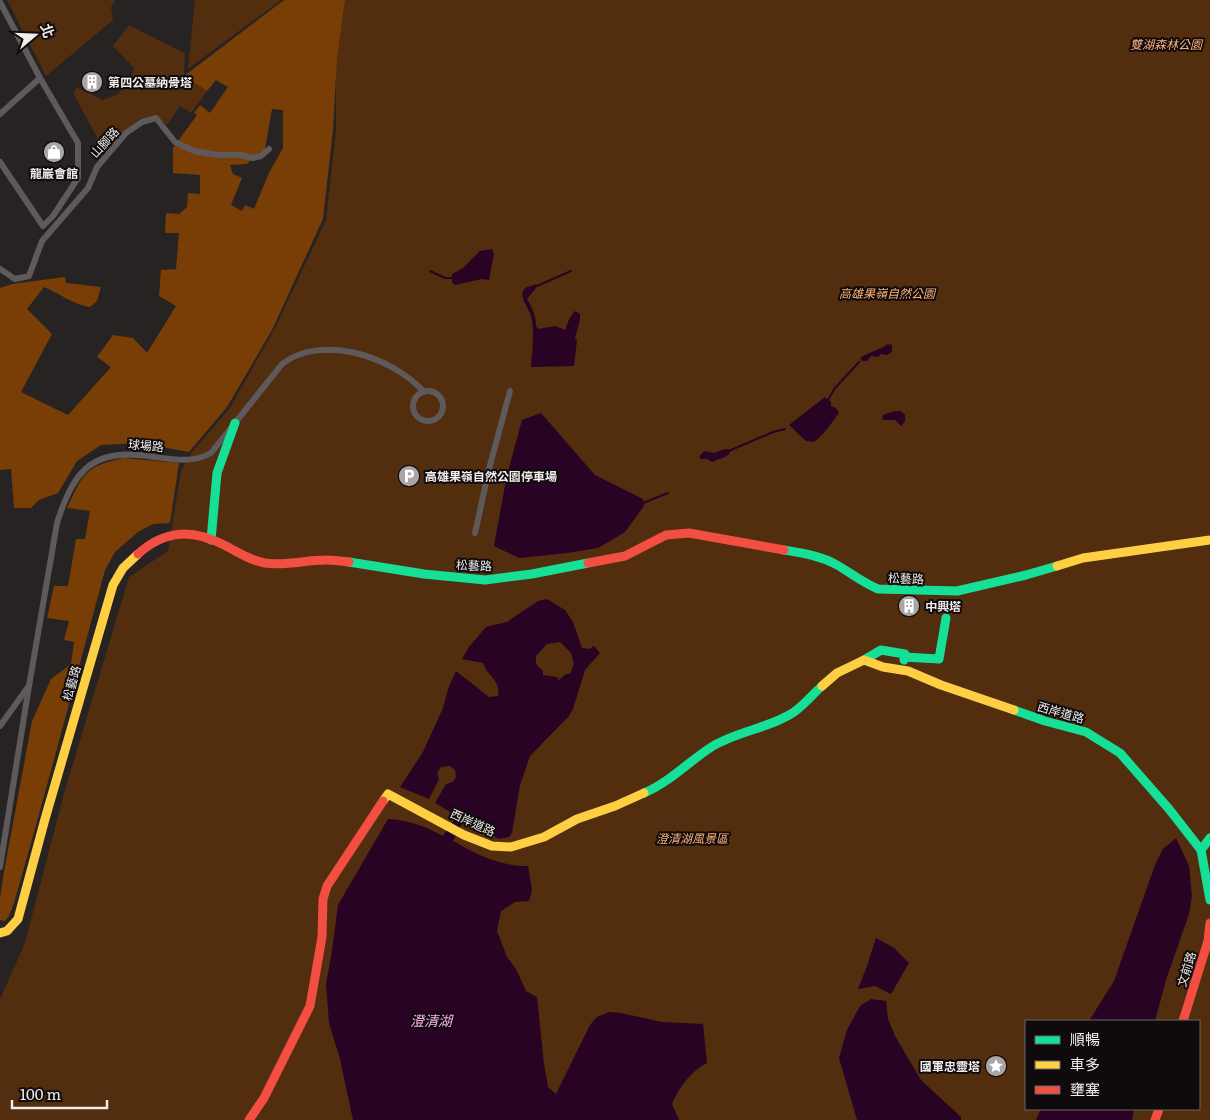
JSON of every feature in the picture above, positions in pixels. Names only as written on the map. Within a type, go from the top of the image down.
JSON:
[{"type":"street","points":[[0,2],[40,78],[78,143],[78,178],[53,216],[43,226],[0,162]]},
{"type":"street","points":[[0,114],[40,78]]},
{"type":"street","name":"山腳路","points":[[0,269],[15,279],[29,276],[34,268],[37,252],[42,241],[88,188],[97,167],[117,142],[142,122],[156,118],[175,142],[194,151],[218,155],[241,155],[253,158],[261,156],[269,148]]},
{"type":"street","name":"球場路","points":[[0,726],[28,686],[58,523],[65,500],[81,473],[90,463],[120,454],[183,460],[202,458],[212,453],[282,364],[293,356],[319,349],[353,352],[372,358],[404,374],[424,392],[437,394],[443,407],[439,416],[431,421],[426,421],[417,416],[413,407],[416,397],[424,392]]},
{"type":"street","points":[[475,533],[489,469],[510,391]]},
{"type":"street","points":[[211,540],[217,473],[236,423]]},
{"type":"street","name":"松藝路","points":[[0,933],[7,931],[18,919],[113,585],[124,568],[147,546],[162,537],[179,533],[192,535],[211,540],[249,559],[266,563],[279,564],[326,560],[424,574],[485,580],[532,574],[625,556],[666,535],[689,533],[804,552],[836,564],[866,584],[878,589],[957,592],[1084,558],[1210,540]]},
{"type":"street","points":[[192,535],[205,542],[238,553]]},
{"type":"street","name":"西岸道路","points":[[249,1120],[264,1098],[310,1006],[322,937],[323,899],[327,886],[388,794],[464,835],[492,846],[511,848],[544,837],[577,818],[615,806],[660,786],[712,747],[729,738],[771,723],[794,712],[837,673],[864,660],[874,652],[884,649],[905,654],[904,657],[939,659],[946,618]]},
{"type":"street","points":[[902,670],[904,657]]},
{"type":"street","name":"西岸道路","points":[[864,660],[883,667],[902,670],[1045,721],[1086,732],[1120,754],[1169,809],[1201,850]]},
{"type":"street","points":[[0,867],[28,686]]},
{"type":"street","points":[[1210,838],[1201,850],[1210,900]]},
{"type":"street","name":"文前路","points":[[1183,1020],[1208,941],[1210,924]]},
{"type":"green space","points":[[7,0],[115,0],[111,7],[113,20],[46,76]]},
{"type":"green space","points":[[195,0],[281,0],[188,69]]},
{"type":"green space","points":[[344,0],[1210,0],[1210,1120],[0,1120],[0,999],[25,943],[63,797],[129,577],[168,551],[181,471],[192,452],[230,408],[275,328],[326,220],[336,130],[336,55]]},
{"type":"green space","points":[[129,25],[185,53],[184,76],[207,91],[191,113],[180,106],[167,125],[155,115],[140,119],[101,156],[97,155],[94,149],[97,137],[73,93],[77,87],[103,100],[118,94],[135,69],[113,46]]},
{"type":"shaded area","points":[[284,0],[345,0],[337,59],[333,130],[323,219],[272,330],[227,407],[189,452],[140,443],[101,445],[77,461],[58,493],[39,500],[31,508],[14,508],[11,469],[0,470],[0,288],[12,284],[65,277],[66,283],[101,287],[97,301],[90,307],[73,302],[44,287],[27,309],[52,334],[21,392],[68,415],[111,367],[97,357],[113,335],[133,338],[147,353],[176,306],[159,296],[161,270],[176,269],[179,233],[165,233],[166,213],[179,214],[187,207],[188,193],[200,194],[200,175],[173,173],[173,148],[197,115],[194,113],[200,105],[210,113],[228,87],[216,80],[207,91],[184,76]],"holes":[[[272,109],[283,110],[283,148],[269,173],[254,209],[245,205],[242,211],[231,205],[242,178],[233,174],[230,165],[247,164],[252,159],[201,153],[200,156],[200,152],[255,157],[265,149]]]},
{"type":"shaded area","points":[[124,458],[179,463],[170,523],[153,524],[138,532],[115,552],[105,570],[14,903],[5,921],[0,920],[0,899],[4,872],[32,721],[51,679],[71,664],[74,642],[64,640],[69,621],[47,618],[54,586],[68,586],[76,539],[85,539],[90,511],[67,508],[77,487],[87,473],[101,464]]},
{"type":"water","points":[[492,249],[494,254],[489,280],[482,279],[455,285],[452,282],[452,274],[463,268],[480,251]]},
{"type":"water","points":[[536,284],[536,288],[527,299],[531,305],[538,329],[555,326],[565,330],[570,317],[575,311],[580,314],[575,338],[577,340],[574,366],[531,367],[533,328],[530,313],[522,294],[525,288]]},
{"type":"water","points":[[888,344],[892,345],[892,352],[887,355],[871,356],[867,361],[862,361],[860,358],[881,348]]},
{"type":"water","points":[[825,397],[839,413],[818,439],[814,442],[806,441],[789,425]]},
{"type":"water","points":[[901,411],[905,415],[905,421],[901,426],[895,420],[884,420],[882,418],[883,415]]},
{"type":"water","points":[[541,413],[595,475],[643,499],[644,506],[625,532],[598,548],[519,558],[494,546],[507,475],[522,420]]},
{"type":"water","points":[[725,449],[732,450],[727,456],[712,462],[699,457],[704,451],[714,453]]},
{"type":"water","name":"澄清湖","points":[[547,599],[565,610],[573,622],[582,648],[589,649],[594,646],[600,653],[585,670],[569,716],[530,756],[520,785],[512,833],[509,837],[499,839],[464,819],[453,841],[480,855],[499,862],[528,866],[532,890],[529,901],[515,902],[501,911],[497,931],[507,957],[516,969],[526,991],[537,997],[548,1087],[556,1094],[590,1025],[597,1017],[609,1012],[662,1022],[703,1024],[707,1063],[691,1075],[672,1104],[679,1120],[353,1120],[340,1059],[329,1023],[326,984],[338,905],[388,819],[416,824],[443,836],[457,816],[435,803],[446,784],[453,782],[456,777],[455,770],[450,766],[441,767],[437,773],[439,779],[429,799],[400,787],[423,752],[443,708],[448,689],[456,671],[489,697],[498,696],[496,682],[483,663],[462,659],[469,647],[486,627],[507,622],[538,601]],"holes":[[[560,642],[571,653],[574,664],[570,674],[566,674],[559,680],[557,677],[543,675],[543,671],[536,664],[536,656],[547,644]]]},
{"type":"water","points":[[1176,838],[1189,866],[1192,896],[1189,914],[1166,980],[1155,1020],[1090,1020],[1114,981],[1155,865],[1163,849]]},
{"type":"water","points":[[876,938],[894,948],[909,963],[891,994],[875,986],[858,989]]},
{"type":"water","points":[[871,999],[886,1001],[888,1019],[895,1036],[921,1080],[961,1117],[961,1120],[857,1120],[839,1058],[847,1030],[860,1006]]},
{"type":"water","points":[[1041,1110],[1134,1110],[1132,1120],[1036,1120]]},
{"type":"waterway","points":[[430,271],[445,278],[452,278]]},
{"type":"waterway","points":[[537,286],[571,271]]},
{"type":"waterway","points":[[828,400],[835,388],[859,362]]},
{"type":"waterway","points":[[731,450],[773,432],[785,429]]},
{"type":"waterway","points":[[643,503],[668,493]]},
{"type":"traffic: fast","points":[[211,540],[217,473],[235,423]]},
{"type":"traffic: fast","points":[[784,550],[825,559],[878,589],[957,591],[1057,566]]},
{"type":"traffic: fast","points":[[349,562],[424,574],[485,580],[532,574],[588,563]]},
{"type":"traffic: fast","points":[[904,657],[939,659],[946,618]]},
{"type":"traffic: fast","points":[[864,660],[881,650],[905,654],[904,660]]},
{"type":"traffic: fast","points":[[644,793],[671,777],[713,746],[775,722],[794,712],[822,686]]},
{"type":"traffic: fast","points":[[1014,710],[1086,732],[1120,753],[1169,809],[1201,850],[1210,900]]},
{"type":"traffic: fast","points":[[1201,850],[1210,838]]},
{"type":"traffic: slow","points":[[1057,566],[1083,558],[1210,540]]},
{"type":"traffic: slow","points":[[0,933],[7,931],[18,919],[113,585],[123,568],[138,554]]},
{"type":"traffic: slow","points":[[822,686],[837,673],[864,660],[883,667],[908,671],[941,685],[1014,710]]},
{"type":"traffic: slow","points":[[383,801],[388,794],[464,835],[492,846],[511,847],[544,837],[577,819],[615,806],[644,793]]},
{"type":"traffic: jam","points":[[588,563],[625,556],[666,535],[689,533],[784,550]]},
{"type":"traffic: jam","points":[[138,554],[148,546],[169,536],[191,534],[214,540],[249,558],[265,563],[280,564],[326,560],[349,562]]},
{"type":"traffic: jam","points":[[249,1120],[264,1098],[310,1006],[322,937],[323,899],[327,886],[383,801]]},
{"type":"traffic: jam","points":[[1183,1020],[1208,941],[1210,923]]},
{"type":"traffic: jam","points":[[1155,1120],[1159,1110]]},
{"type":"place","name":"第四公墓納骨塔","points":[[92,82]]},
{"type":"place","name":"龍巖會館","points":[[54,152]]},
{"type":"place","name":"高雄果嶺自然公園停車場","points":[[409,476]]},
{"type":"place","name":"中興塔","points":[[909,606]]},
{"type":"place","name":"國軍忠靈塔","points":[[996,1066]]},
{"type":"park label","name":"雙湖森林公園","points":[[1166,44]]},
{"type":"park label","name":"高雄果嶺自然公園","points":[[887,293]]},
{"type":"park label","name":"澄清湖風景區","points":[[692,838]]}]
